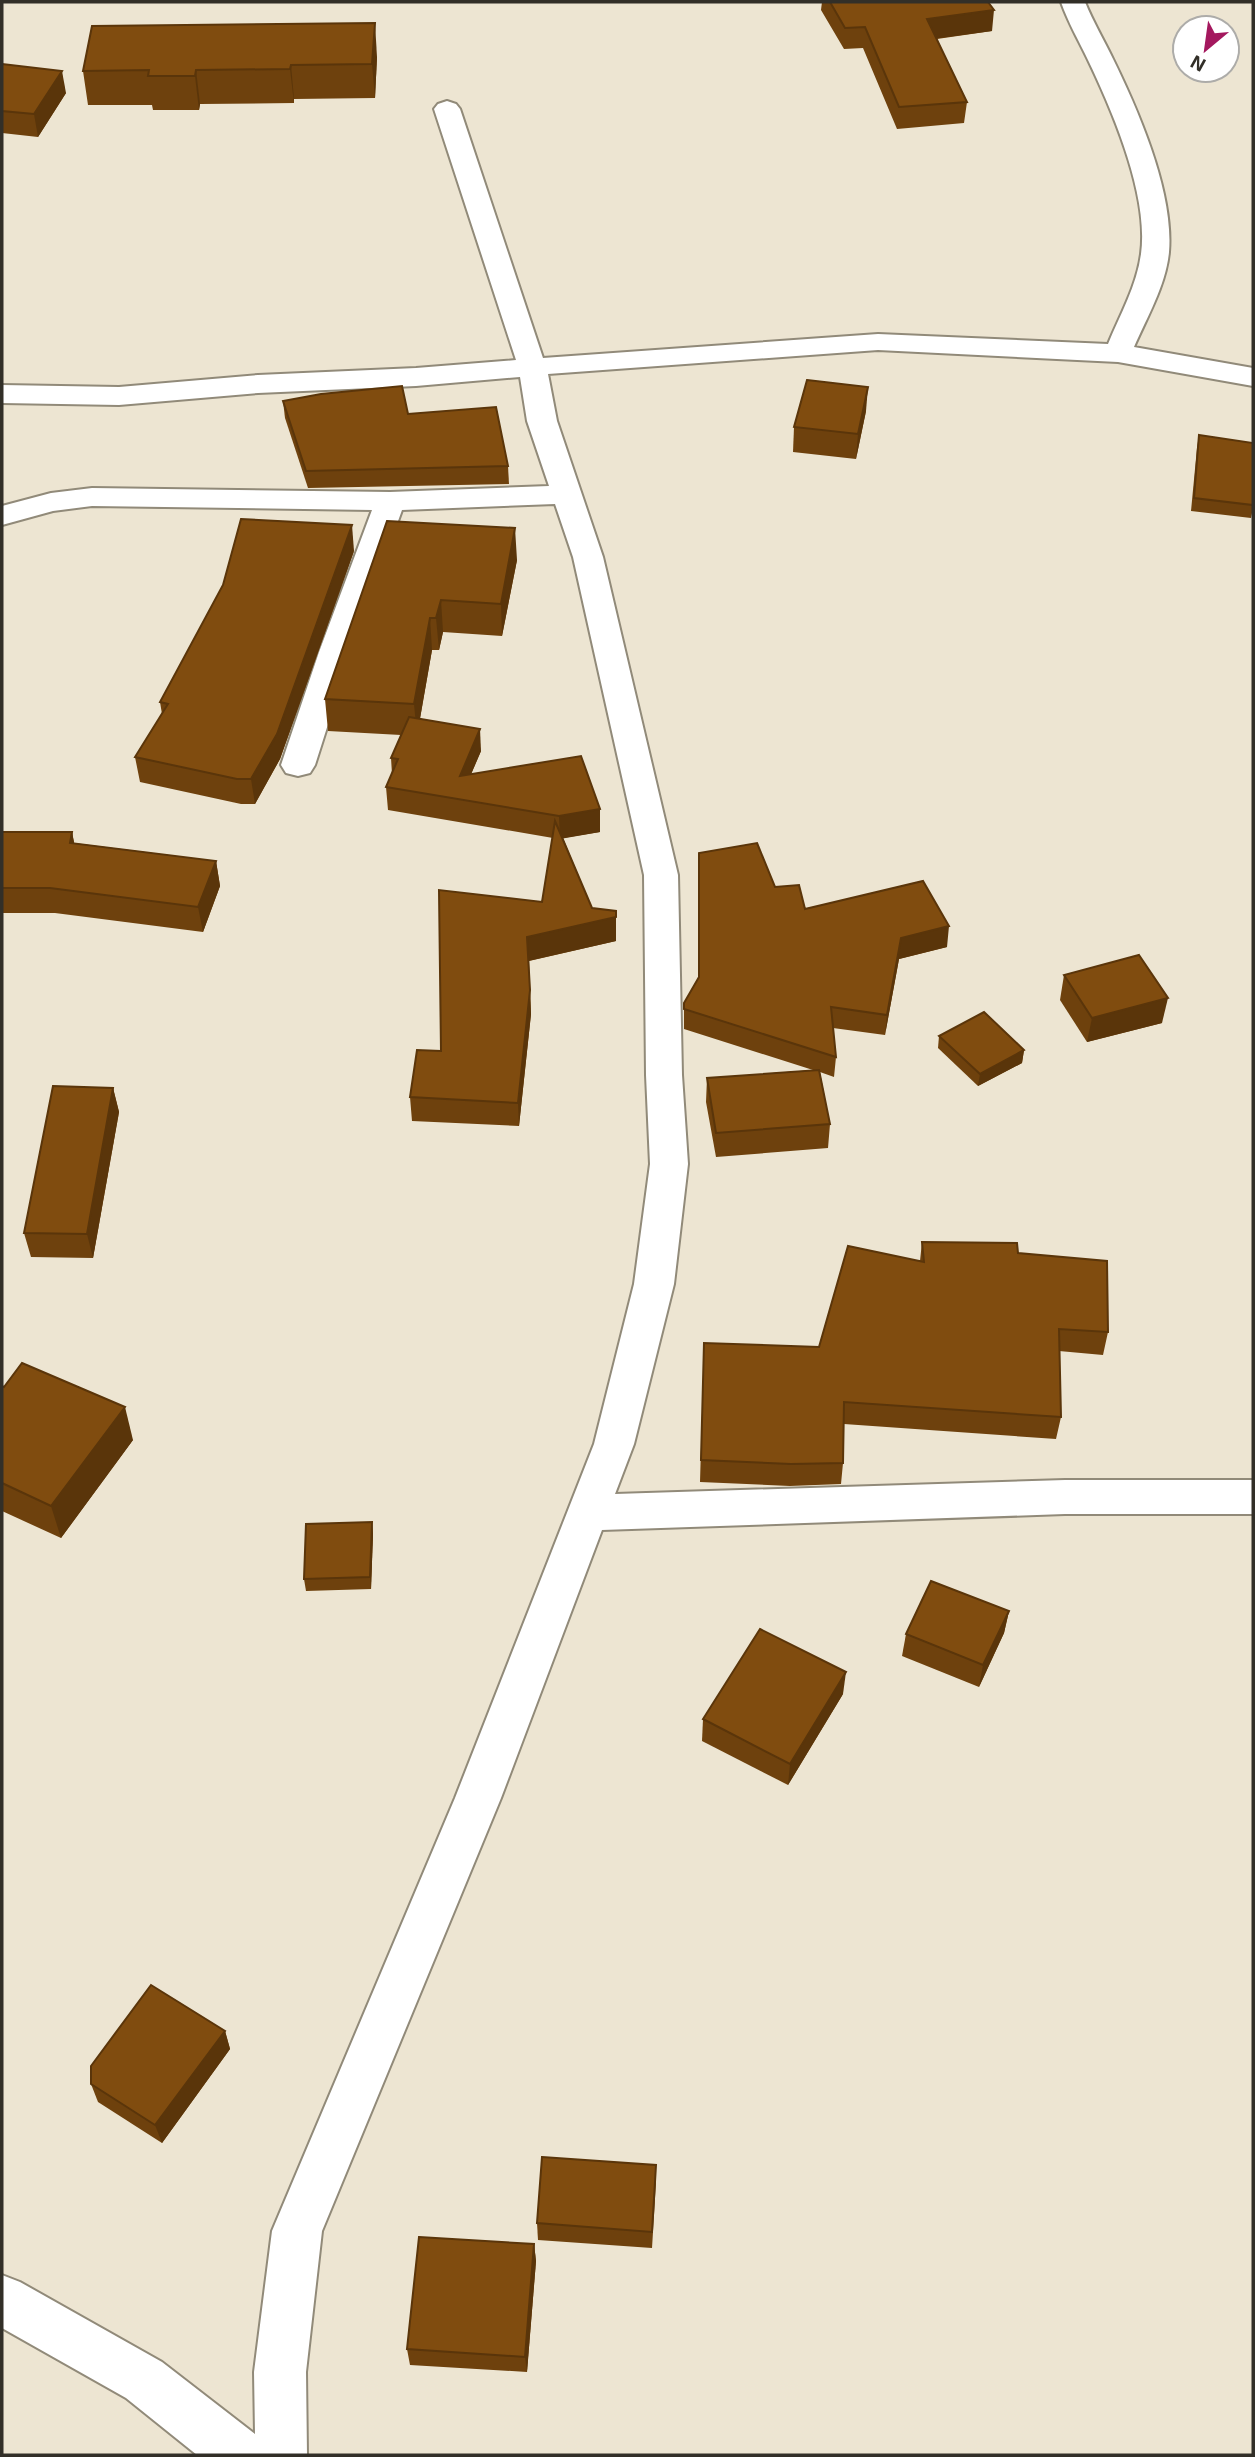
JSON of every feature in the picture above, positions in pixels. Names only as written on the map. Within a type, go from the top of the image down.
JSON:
[{"type":"street","points":[[1073,2],[1079,20],[1105,67],[1134,139],[1154,221],[1154,254],[1118,353]]},
{"type":"street","points":[[281,2455],[280,2372],[297,2231],[478,1798],[614,1444],[654,1284],[669,1164],[664,1075],[661,875],[588,557],[542,421],[533,369],[447,109]]},
{"type":"street","points":[[2,394],[119,396],[533,369],[698,353],[878,342],[1118,353],[1253,377]]},
{"type":"street","points":[[2,516],[51,502],[92,497],[390,501],[567,494]]},
{"type":"street","points":[[298,765],[335,652],[390,501]]},
{"type":"street","points":[[588,1513],[1065,1497],[1253,1497]]},
{"type":"street","points":[[2,2300],[144,2380],[239,2455]]},
{"type":"building","points":[[830,2],[988,2],[994,10],[927,19],[967,102],[899,107],[865,27],[845,28]]},
{"type":"building","points":[[375,23],[372,64],[291,65],[290,69],[196,70],[195,76],[148,76],[149,70],[83,71],[92,26]]},
{"type":"building","points":[[2,64],[62,71],[34,114],[2,111]]},
{"type":"building","points":[[807,380],[868,387],[858,434],[794,427]]},
{"type":"building","points":[[402,386],[408,414],[496,407],[508,466],[306,471],[283,401],[321,394]]},
{"type":"building","points":[[1199,435],[1253,443],[1253,505],[1194,498]]},
{"type":"building","points":[[241,519],[352,525],[277,734],[251,779],[237,779],[135,757],[168,704],[160,702],[223,585]]},
{"type":"building","points":[[387,521],[515,528],[501,604],[441,600],[436,618],[430,618],[414,704],[325,699]]},
{"type":"building","points":[[409,717],[480,729],[460,776],[581,756],[600,809],[559,816],[386,787],[398,759],[391,758]]},
{"type":"building","points":[[555,821],[592,908],[616,911],[616,917],[527,937],[530,990],[518,1103],[410,1097],[417,1050],[441,1051],[439,890],[542,902]]},
{"type":"building","points":[[2,832],[72,832],[70,843],[216,861],[198,907],[50,888],[2,888]]},
{"type":"building","points":[[757,843],[775,887],[799,885],[805,909],[923,881],[949,926],[901,938],[887,1015],[831,1007],[836,1057],[684,1009],[684,1003],[699,977],[699,853]]},
{"type":"building","points":[[1139,955],[1168,998],[1092,1018],[1064,975]]},
{"type":"building","points":[[984,1012],[1024,1050],[980,1074],[939,1036]]},
{"type":"building","points":[[819,1070],[830,1124],[716,1133],[707,1078]]},
{"type":"building","points":[[53,1086],[113,1088],[87,1234],[24,1233]]},
{"type":"building","points":[[922,1242],[1017,1243],[1018,1253],[1107,1261],[1108,1332],[1059,1329],[1061,1417],[844,1402],[843,1463],[701,1460],[704,1343],[819,1347],[848,1246],[924,1262]]},
{"type":"building","points":[[22,1363],[125,1407],[51,1506],[2,1483],[2,1386],[4,1387]]},
{"type":"building","points":[[372,1522],[370,1577],[304,1579],[306,1524]]},
{"type":"building","points":[[931,1581],[1009,1611],[983,1665],[906,1634]]},
{"type":"building","points":[[760,1629],[846,1672],[790,1764],[703,1719]]},
{"type":"building","points":[[151,1985],[225,2031],[155,2125],[91,2084],[91,2066]]},
{"type":"building","points":[[542,2157],[656,2165],[652,2232],[537,2223]]},
{"type":"building","points":[[419,2237],[534,2244],[525,2357],[407,2349]]}]
